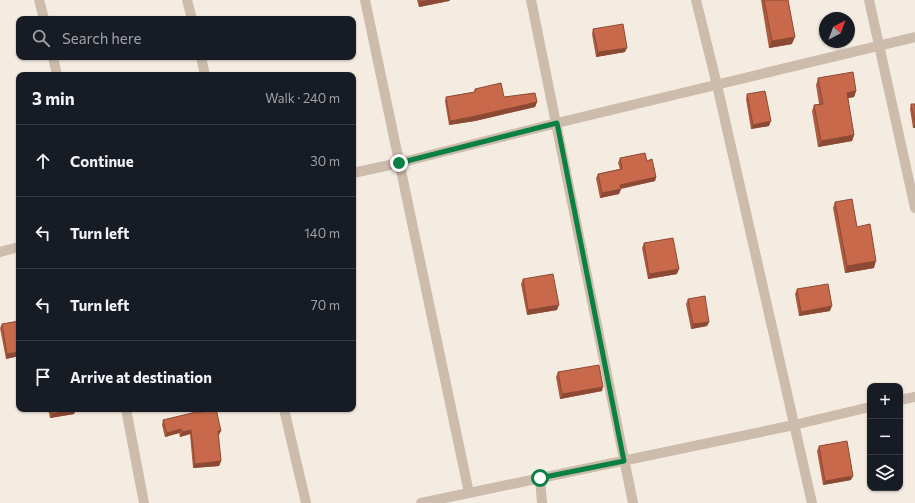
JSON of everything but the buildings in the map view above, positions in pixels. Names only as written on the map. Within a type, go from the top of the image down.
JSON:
[{"type":"street","points":[[39,0],[43,16]]},
{"type":"street","points":[[187,0],[191,16]]},
{"type":"street","points":[[365,0],[470,493]]},
{"type":"street","points":[[531,0],[633,503]]},
{"type":"street","points":[[696,0],[717,85],[812,503]]},
{"type":"street","points":[[869,0],[878,45],[914,194],[915,208]]},
{"type":"street","points":[[356,172],[915,37]]},
{"type":"street","points":[[54,60],[56,72]]},
{"type":"street","points":[[202,60],[204,72]]},
{"type":"street","points":[[0,252],[16,248]]},
{"type":"street","points":[[903,399],[915,397]]},
{"type":"street","points":[[421,503],[624,461],[867,408]]},
{"type":"street","points":[[127,412],[144,503]]},
{"type":"street","points":[[285,412],[306,503]]},
{"type":"street","points":[[540,478],[542,503]]},
{"type":"route","points":[[399,163],[557,123],[624,461],[540,478]]}]
